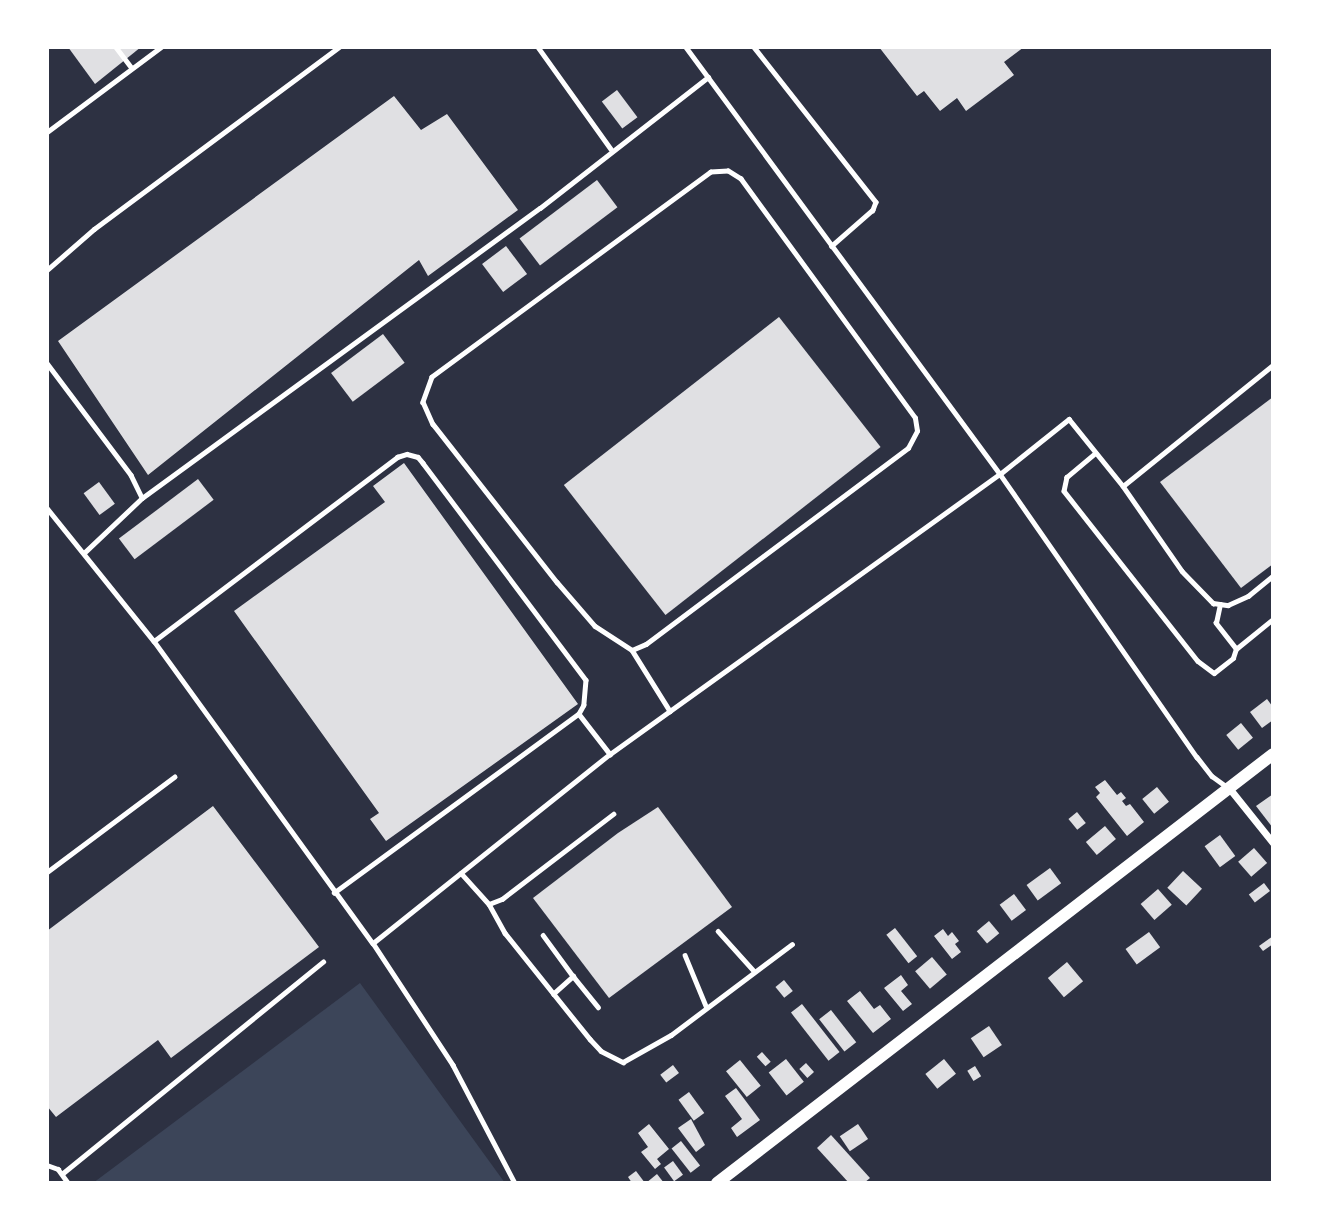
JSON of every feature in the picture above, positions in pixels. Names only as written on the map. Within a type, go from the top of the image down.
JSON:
[{"type":"main road","points":[[717,1183],[1273,754]]},
{"type":"street","points":[[1229,788],[1273,843]]},
{"type":"lane","points":[[116,47],[132,68]]},
{"type":"lane","points":[[47,132],[161,47]]},
{"type":"lane","points":[[47,271],[94,229],[339,47]]},
{"type":"lane","points":[[538,47],[611,149]]},
{"type":"lane","points":[[686,47],[1000,474],[1197,757],[1212,776],[1229,788]]},
{"type":"lane","points":[[754,47],[876,202],[873,210],[832,246]]},
{"type":"lane","points":[[83,553],[142,498],[540,208],[611,149],[640,132],[708,77]]},
{"type":"lane","points":[[632,650],[646,644],[908,448],[917,431],[915,418],[908,407],[741,179],[727,171],[711,172],[432,377],[423,402],[433,424],[557,582],[595,626],[632,650],[670,710]]},
{"type":"lane","points":[[47,363],[131,475],[142,498]]},
{"type":"lane","points":[[1123,486],[1273,365]]},
{"type":"lane","points":[[373,943],[610,754],[1000,474],[1069,419],[1123,486],[1182,571],[1213,603],[1228,605],[1248,596],[1273,576]]},
{"type":"lane","points":[[1096,453],[1067,477],[1064,491],[1208,670],[1214,673],[1233,658],[1236,649],[1273,620]]},
{"type":"lane","points":[[154,641],[387,464],[407,454],[418,457],[424,463],[586,680],[584,705],[579,714],[334,893]]},
{"type":"lane","points":[[47,508],[154,641],[334,893],[373,943],[453,1065],[515,1183]]},
{"type":"lane","points":[[1220,604],[1216,623],[1236,649]]},
{"type":"lane","points":[[579,714],[610,754]]},
{"type":"lane","points":[[47,872],[174,777]]},
{"type":"lane","points":[[489,904],[502,899],[613,814]]},
{"type":"lane","points":[[461,873],[489,904],[505,933],[601,1051],[622,1062],[671,1035],[706,1006],[792,944]]},
{"type":"lane","points":[[718,930],[754,971]]},
{"type":"lane","points":[[543,934],[598,1007]]},
{"type":"lane","points":[[685,955],[706,1006]]},
{"type":"lane","points":[[63,1173],[323,962]]},
{"type":"lane","points":[[553,994],[573,976]]},
{"type":"lane","points":[[47,1165],[63,1173],[68,1183]]},
{"type":"shaded area","points":[[360,983],[505,1183],[93,1183]]},
{"type":"building","points":[[68,47],[141,47],[95,84]]},
{"type":"building","points":[[879,47],[1024,47],[1004,62],[1014,75],[966,111],[957,98],[940,111],[924,91],[917,96]]},
{"type":"building","points":[[617,90],[637,117],[622,129],[602,101]]},
{"type":"building","points":[[394,96],[421,130],[447,114],[518,210],[428,276],[419,260],[148,475],[58,341]]},
{"type":"building","points":[[597,180],[617,207],[540,266],[520,238]]},
{"type":"building","points":[[506,246],[527,274],[503,292],[482,264]]},
{"type":"building","points":[[779,317],[881,447],[665,615],[564,485]]},
{"type":"building","points":[[383,334],[405,363],[353,402],[331,373]]},
{"type":"building","points":[[1273,397],[1273,564],[1241,588],[1160,482]]},
{"type":"building","points":[[404,463],[578,704],[386,841],[370,819],[379,813],[234,611],[385,502],[373,486]]},
{"type":"building","points":[[198,479],[214,500],[135,559],[119,539]]},
{"type":"building","points":[[99,482],[115,504],[99,515],[84,493]]},
{"type":"building","points":[[1267,699],[1273,707],[1273,720],[1262,728],[1250,712]]},
{"type":"building","points":[[1241,723],[1253,738],[1238,750],[1226,735]]},
{"type":"building","points":[[1105,780],[1117,795],[1121,792],[1126,798],[1122,801],[1126,806],[1130,804],[1144,822],[1127,836],[1096,797],[1100,793],[1095,787]]},
{"type":"building","points":[[1157,787],[1169,802],[1154,814],[1142,799]]},
{"type":"building","points":[[1273,794],[1273,828],[1256,806]]},
{"type":"building","points":[[213,806],[319,947],[171,1058],[158,1040],[56,1117],[47,1106],[47,931]]},
{"type":"building","points":[[658,807],[732,907],[609,998],[533,898],[618,833]]},
{"type":"building","points":[[1077,812],[1086,823],[1077,830],[1068,819]]},
{"type":"building","points":[[1105,826],[1116,839],[1097,855],[1086,842]]},
{"type":"building","points":[[1220,835],[1235,856],[1220,867],[1205,846]]},
{"type":"building","points":[[1254,848],[1267,863],[1251,877],[1238,862]]},
{"type":"building","points":[[1050,868],[1061,883],[1038,900],[1027,885]]},
{"type":"building","points":[[1183,871],[1202,889],[1186,906],[1167,888]]},
{"type":"building","points":[[1264,883],[1270,891],[1255,902],[1249,894]]},
{"type":"building","points":[[1158,889],[1172,905],[1154,920],[1141,904]]},
{"type":"building","points":[[1014,894],[1026,910],[1012,921],[1000,905]]},
{"type":"building","points":[[989,921],[999,933],[987,944],[977,931]]},
{"type":"building","points":[[895,928],[917,956],[908,963],[886,935]]},
{"type":"building","points":[[943,929],[948,936],[952,932],[959,941],[955,944],[961,952],[952,959],[934,936]]},
{"type":"building","points":[[1149,932],[1160,947],[1137,964],[1126,949]]},
{"type":"building","points":[[1273,936],[1273,944],[1263,951],[1259,946]]},
{"type":"building","points":[[932,957],[947,975],[930,989],[915,971]]},
{"type":"building","points":[[1067,962],[1083,981],[1064,997],[1048,978]]},
{"type":"building","points":[[901,975],[908,985],[901,991],[912,1004],[903,1011],[884,988]]},
{"type":"building","points":[[784,980],[793,991],[784,998],[775,987]]},
{"type":"building","points":[[860,991],[874,1009],[880,1005],[891,1019],[873,1033],[847,1001]]},
{"type":"building","points":[[802,1004],[840,1052],[829,1061],[791,1013]]},
{"type":"building","points":[[831,1010],[856,1042],[844,1052],[819,1019]]},
{"type":"building","points":[[989,1026],[1002,1045],[984,1057],[971,1038]]},
{"type":"building","points":[[762,1052],[771,1062],[765,1066],[757,1057]]},
{"type":"building","points":[[786,1059],[804,1082],[787,1095],[769,1073]]},
{"type":"building","points":[[944,1059],[956,1074],[937,1089],[925,1074]]},
{"type":"building","points":[[740,1060],[761,1086],[747,1097],[726,1071]]},
{"type":"building","points":[[806,1063],[814,1072],[807,1078],[799,1069]]},
{"type":"building","points":[[673,1065],[679,1073],[666,1083],[660,1075]]},
{"type":"building","points":[[975,1066],[981,1076],[973,1081],[967,1071]]},
{"type":"building","points":[[736,1088],[760,1120],[737,1137],[731,1128],[742,1119],[725,1096]]},
{"type":"building","points":[[689,1092],[704,1113],[694,1121],[678,1100]]},
{"type":"building","points":[[691,1119],[705,1145],[696,1152],[678,1128]]},
{"type":"building","points":[[649,1124],[669,1149],[657,1159],[661,1164],[655,1169],[641,1152],[648,1147],[638,1133]]},
{"type":"building","points":[[858,1124],[868,1139],[850,1151],[840,1136]]},
{"type":"building","points":[[831,1135],[870,1178],[864,1183],[849,1183],[817,1148]]},
{"type":"building","points":[[681,1141],[700,1165],[691,1173],[672,1148]]},
{"type":"building","points":[[673,1161],[683,1175],[674,1181],[664,1167]]},
{"type":"building","points":[[636,1171],[645,1183],[632,1183],[628,1177]]},
{"type":"building","points":[[657,1174],[664,1183],[646,1183]]}]
